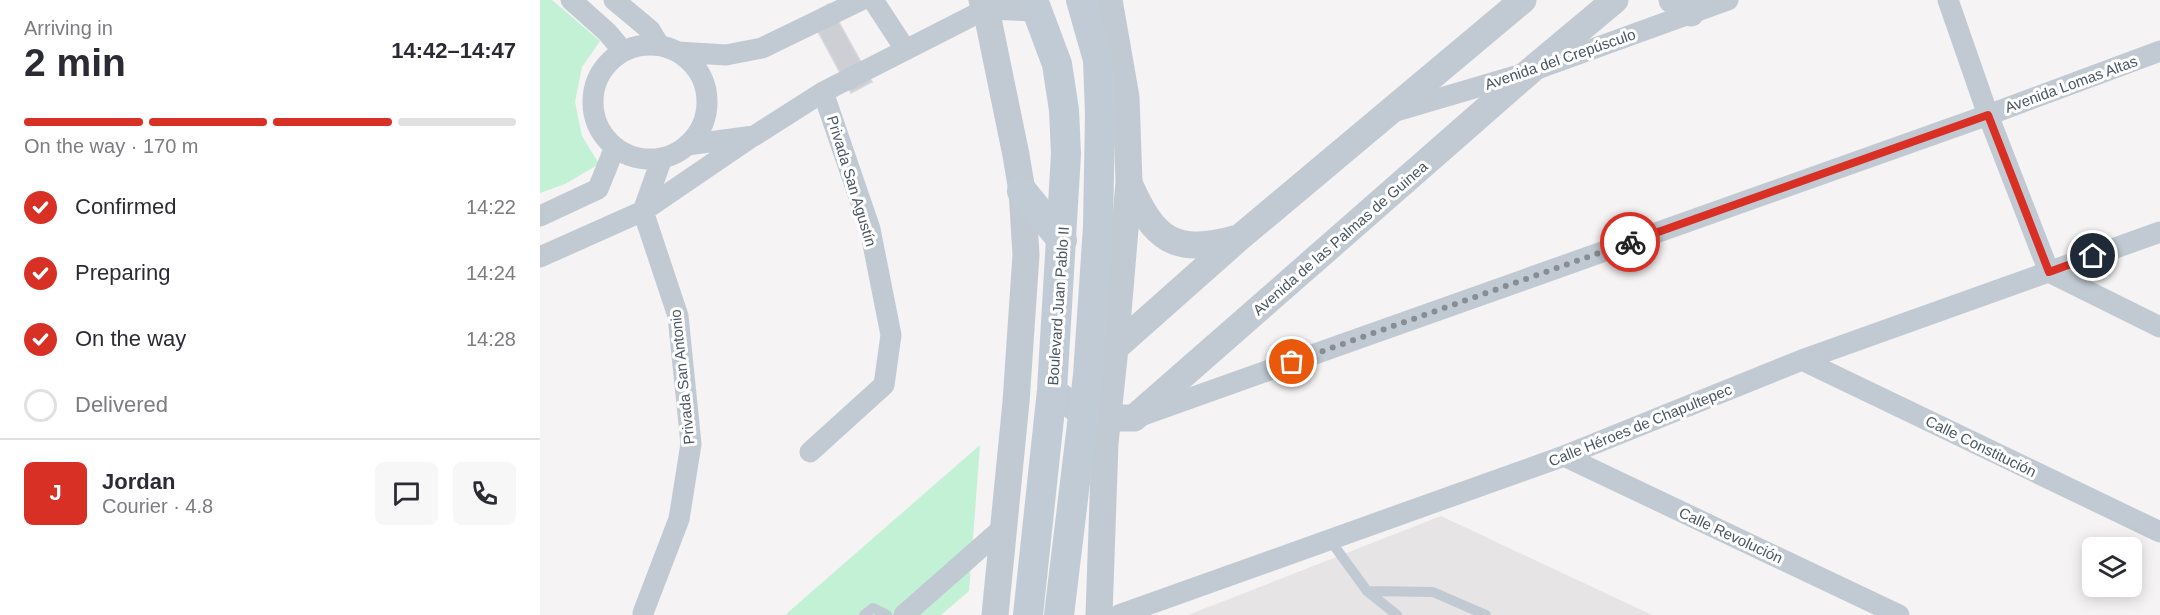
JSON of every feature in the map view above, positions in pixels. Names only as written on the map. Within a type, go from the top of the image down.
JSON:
[{"type":"main road","points":[[1059,615],[1095,416],[1102,351],[1098,227],[1100,114],[1098,60],[1082,0]]},
{"type":"main road","name":"Boulevard Juan Pablo II","points":[[1028,615],[1052,390],[1066,154],[1064,110],[1057,64],[1035,5]]},
{"type":"main road","points":[[1022,191],[1062,240]]},
{"type":"street","points":[[571,0],[607,32],[623,51]]},
{"type":"street","points":[[614,0],[669,49],[692,63],[702,78],[707,96],[705,114],[699,131],[687,145]]},
{"type":"street","points":[[754,136],[687,145],[662,158],[637,158],[615,147],[600,130],[593,108],[595,86],[606,66],[623,51],[641,45],[726,55],[762,48],[861,0]]},
{"type":"street","points":[[873,0],[905,49]]},
{"type":"street","points":[[1102,351],[1129,182],[1126,97],[1109,0]]},
{"type":"street","points":[[1102,351],[1523,0]]},
{"type":"street","name":"Avenida de las Palmas de Guinea","points":[[1134,418],[1529,72],[1615,0]]},
{"type":"street","name":"Avenida del Crepúsculo","points":[[1390,113],[1529,72],[1682,7],[1728,0]]},
{"type":"street","points":[[1948,0],[1988,115],[2049,272],[2160,327]]},
{"type":"street","points":[[984,5],[1022,191],[1026,255],[1016,402],[995,615]]},
{"type":"street","points":[[540,257],[643,211],[823,92],[984,5],[1035,5]]},
{"type":"street","name":"Avenida Lomas Altas","points":[[1134,418],[1988,115],[2160,51]]},
{"type":"street","name":"Privada San Agustín","points":[[810,452],[884,385],[891,335],[870,229],[823,92]]},
{"type":"street","points":[[540,216],[598,189],[615,147]]},
{"type":"street","points":[[643,211],[662,158]]},
{"type":"street","points":[[1129,182],[1142,211],[1154,228],[1171,241],[1196,246],[1218,244],[1239,238]]},
{"type":"street","name":"Privada San Antonio","points":[[643,211],[678,316],[691,444],[680,519],[644,613]]},
{"type":"street","name":"Calle Héroes de Chapultepec","points":[[1119,615],[1564,456],[1802,360],[2160,232]]},
{"type":"street","name":"Calle Constitución","points":[[1802,360],[2160,532]]},
{"type":"street","points":[[1052,390],[1095,416],[1134,418]]},
{"type":"street","points":[[1095,416],[1100,615]]},
{"type":"street","name":"Calle Revolución","points":[[1564,456],[1899,615]]},
{"type":"street","points":[[903,615],[1004,527]]},
{"type":"lane","points":[[1330,540],[1367,591],[1397,615]]},
{"type":"lane","points":[[1367,591],[1433,592],[1486,615]]},
{"type":"lane","points":[[864,615],[873,608],[887,615]]},
{"type":"shaded area","points":[[1441,516],[1652,615],[1188,615]]},
{"type":"green space","points":[[540,0],[552,0],[600,41],[582,67],[575,102],[582,136],[599,164],[565,184],[540,193]]},
{"type":"green space","points":[[980,445],[969,591],[941,615],[785,615]]},
{"type":"building","points":[[829,4],[872,82],[851,93],[809,15]]},
{"type":"way so far","points":[[1292,362],[1630,242]]},
{"type":"route","points":[[1630,242],[1988,115],[2049,272],[2093,256]]}]
